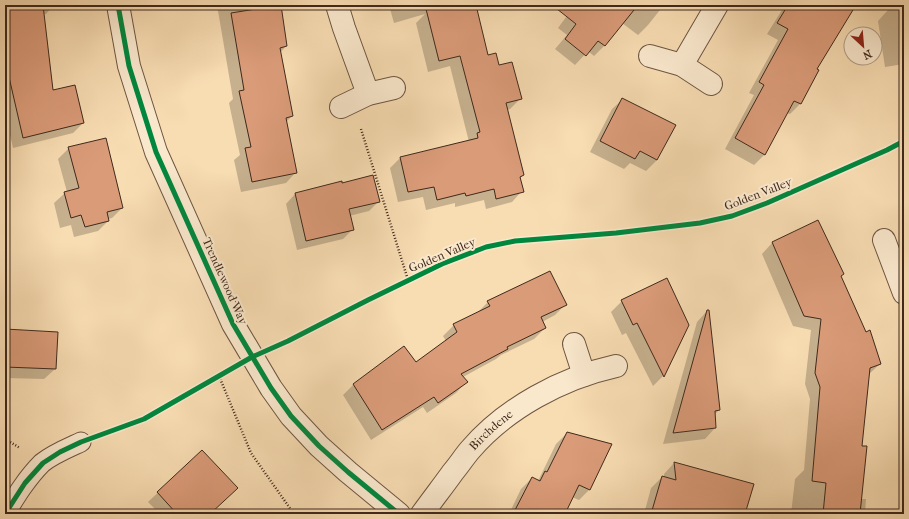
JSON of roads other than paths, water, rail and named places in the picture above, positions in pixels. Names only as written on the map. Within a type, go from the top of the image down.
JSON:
[{"type":"street","name":"Trendlewood Way","points":[[118,5],[129,66],[156,152],[233,324],[271,388],[291,416],[319,446],[399,514]]},
{"type":"street","points":[[337,5],[368,94]]},
{"type":"street","points":[[682,65],[717,5]]},
{"type":"street","points":[[650,56],[682,65],[711,84]]},
{"type":"street","points":[[341,107],[368,94],[394,88]]},
{"type":"street","points":[[884,240],[900,268],[904,293]]},
{"type":"street","points":[[574,344],[584,375]]},
{"type":"street","name":"Birchdene","points":[[422,514],[469,450],[494,426],[514,411],[554,388],[584,375],[616,366]]},
{"type":"lane","points":[[5,514],[25,483],[43,462],[81,442]]}]
